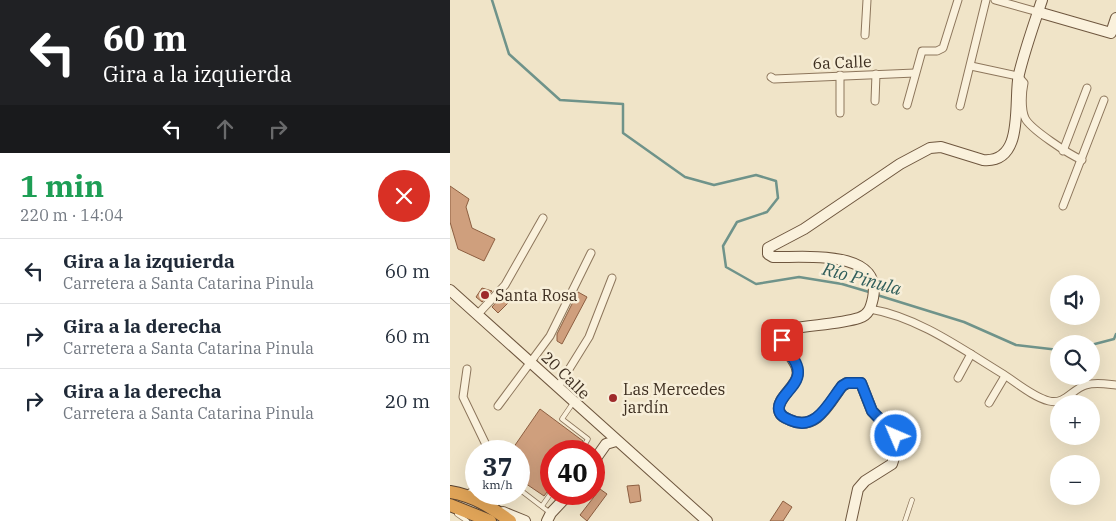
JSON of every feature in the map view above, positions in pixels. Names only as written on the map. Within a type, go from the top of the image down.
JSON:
[{"type":"highway","points":[[451,501],[465,494]]},
{"type":"highway","points":[[451,501],[490,521]]},
{"type":"highway","points":[[489,505],[510,521]]},
{"type":"street","points":[[865,35],[867,0]]},
{"type":"street","points":[[907,105],[922,50],[937,51],[943,48],[958,0]]},
{"type":"street","points":[[960,106],[986,0]]},
{"type":"street","points":[[996,0],[1113,34],[1116,18]]},
{"type":"street","points":[[851,521],[858,489],[865,481],[892,464],[897,448],[896,436],[872,411],[861,383],[847,383],[842,386],[819,417],[810,422],[800,424],[783,417],[779,410],[780,403],[795,384],[798,371],[796,362],[783,346],[782,340],[784,334],[791,328],[859,318],[871,306],[875,287],[872,278],[851,261],[830,258],[772,258],[768,254],[768,248],[804,229],[900,164],[930,148],[941,147],[983,160],[997,159],[1008,149],[1018,117],[1018,76],[1042,0]]},
{"type":"street","points":[[971,66],[1018,76],[1024,83],[1023,112],[1027,122],[1063,151],[1082,160]]},
{"type":"street","points":[[875,101],[876,74]]},
{"type":"street","name":"6a Calle","points":[[771,77],[774,80],[840,75],[915,74]]},
{"type":"street","points":[[840,75],[840,113]]},
{"type":"street","points":[[1063,151],[1087,88]]},
{"type":"street","points":[[1063,206],[1104,100]]},
{"type":"street","points":[[478,314],[505,285],[543,218]]},
{"type":"street","points":[[498,406],[550,336],[591,253]]},
{"type":"street","points":[[558,387],[589,337],[612,278]]},
{"type":"street","name":"20 Calle","points":[[450,290],[530,361],[604,431],[707,521]]},
{"type":"street","points":[[871,306],[904,318],[971,354],[1005,376],[1050,401],[1064,400],[1075,389],[1087,384],[1116,385]]},
{"type":"street","points":[[958,378],[971,354]]},
{"type":"street","points":[[467,369],[463,397],[484,440]]},
{"type":"street","points":[[989,403],[1005,376]]},
{"type":"street","points":[[602,440],[604,431]]},
{"type":"street","points":[[605,445],[616,441]]},
{"type":"street","points":[[548,517],[554,505]]},
{"type":"street","points":[[548,517],[561,505]]},
{"type":"street","points":[[491,507],[525,521]]},
{"type":"lane","points":[[573,403],[562,419],[587,440]]},
{"type":"lane","points":[[530,498],[542,506],[548,517]]},
{"type":"lane","points":[[905,521],[912,500]]},
{"type":"lane","points":[[451,501],[457,514],[466,521]]},
{"type":"building","points":[[450,186],[469,199],[466,207],[472,228],[495,239],[484,261],[458,249],[450,222]]},
{"type":"building","name":"Santa Rosa","points":[[482,288],[492,291],[482,302],[476,297]]},
{"type":"building","points":[[578,292],[587,297],[562,344],[557,341],[557,334]]},
{"type":"building","points":[[501,297],[508,303],[498,313],[492,307]]},
{"type":"building","points":[[540,409],[582,440],[540,440],[540,493],[530,486],[530,440],[519,440]]},
{"type":"building","points":[[639,485],[641,501],[630,503],[627,486]]},
{"type":"building","points":[[783,501],[792,507],[783,521],[770,521]]},
{"type":"building","points":[[588,505],[599,505],[587,521],[580,515]]},
{"type":"waterway","name":"Río Pinula","points":[[492,0],[509,54],[560,100],[623,104],[623,133],[685,177],[714,185],[756,175],[776,181],[778,198],[767,212],[737,222],[723,246],[726,267],[756,284],[799,277],[842,284],[869,292]]},
{"type":"waterway","name":"Río Pinula","points":[[877,295],[964,322],[1016,345],[1050,349]]},
{"type":"waterway","name":"Río Pinula","points":[[1100,343],[1114,339],[1116,334]]},
{"type":"place","name":"Santa Rosa","points":[[485,295]]},
{"type":"place","name":"Las Mercedes jardín","points":[[613,398]]},
{"type":"route","points":[[782,340],[783,346],[796,362],[798,371],[795,384],[780,403],[779,410],[783,417],[800,424],[815,420],[842,386],[853,382],[861,383],[872,411],[876,417],[894,431],[896,436]]}]
